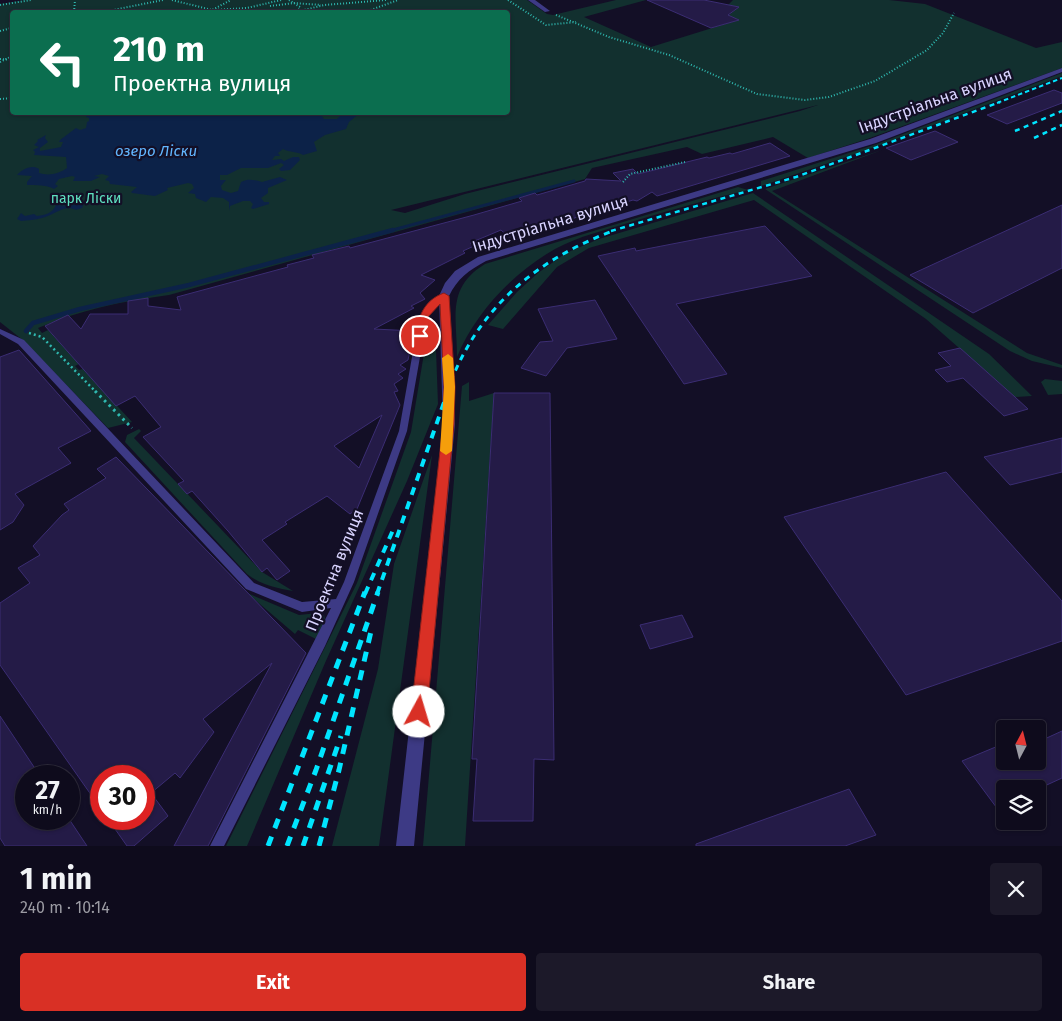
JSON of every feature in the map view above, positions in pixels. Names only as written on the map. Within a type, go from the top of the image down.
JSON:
[{"type":"street","points":[[531,0],[549,12]]},
{"type":"street","name":"Індустріальна вулиця","points":[[444,296],[449,282],[461,269],[482,259],[873,141],[1062,70]]},
{"type":"street","points":[[405,846],[449,424],[450,387],[444,296]]},
{"type":"lane","name":"Проектна вулиця","points":[[217,846],[321,642],[349,582],[403,431],[423,317],[432,304],[444,296]]},
{"type":"lane","points":[[0,331],[21,342],[250,586],[302,607],[338,603]]},
{"type":"path","points":[[0,4],[31,0]]},
{"type":"path","points":[[113,10],[163,0]]},
{"type":"path","points":[[172,0],[212,10],[242,10],[294,3],[324,5],[386,0]]},
{"type":"path","points":[[212,10],[230,0]]},
{"type":"path","points":[[263,6],[279,0]]},
{"type":"path","points":[[289,0],[300,8],[298,10]]},
{"type":"path","points":[[370,10],[398,0]]},
{"type":"path","points":[[305,10],[324,5]]},
{"type":"path","points":[[549,12],[609,37],[669,56],[757,94],[805,100],[829,97],[875,81],[927,50],[943,33],[954,13]]},
{"type":"path","points":[[623,182],[630,174],[685,162]]},
{"type":"path","points":[[28,332],[42,337],[132,428]]},
{"type":"green space","name":"парк Ліски","points":[[25,0],[527,0],[547,14],[553,15],[616,0],[646,0],[584,17],[651,47],[738,20],[728,16],[738,7],[728,5],[733,0],[889,0],[925,4],[1036,48],[1062,42],[1062,68],[867,139],[808,158],[773,137],[702,154],[687,147],[592,168],[585,179],[169,295],[118,303],[86,311],[38,328],[42,333],[48,330],[79,364],[75,366],[79,370],[83,369],[132,422],[108,428],[24,341],[0,322],[0,4]],"holes":[[[818,105],[465,194],[405,213],[391,210]]]},
{"type":"green space","points":[[1062,73],[1062,76],[875,147],[761,186],[761,181],[877,144]]},
{"type":"green space","points":[[882,150],[772,191],[1027,353],[1062,365],[1062,368],[1032,361],[1010,351],[765,189]]},
{"type":"green space","points":[[738,187],[748,190],[690,205],[573,240],[540,258],[497,295],[474,325],[457,357],[456,304],[459,293],[464,283],[485,264]]},
{"type":"green space","points":[[753,193],[989,354],[1032,396],[1015,397],[926,319],[754,200],[589,248],[557,267],[503,329],[488,325],[517,292],[538,273],[566,253],[599,239]]},
{"type":"green space","points":[[429,323],[435,323],[438,404],[407,481],[325,663],[247,846],[226,846],[357,583],[411,432]]},
{"type":"green space","points":[[1045,379],[1062,381],[1062,394],[1048,395],[1041,382]]},
{"type":"green space","points":[[469,382],[469,401],[494,393],[465,846],[423,846],[462,386]]},
{"type":"green space","points":[[139,429],[141,431],[134,438],[262,572],[293,591],[268,586],[247,574],[125,442],[127,435]]},
{"type":"green space","points":[[432,455],[379,846],[332,846],[378,669],[394,564]]},
{"type":"green space","points":[[247,593],[299,615],[318,613],[324,615],[325,619],[316,639],[298,630],[295,634]]},
{"type":"water","name":"озеро Ліски","points":[[88,115],[323,115],[324,119],[337,119],[339,115],[358,115],[349,122],[346,129],[325,135],[314,142],[317,151],[303,155],[283,149],[278,153],[280,156],[275,156],[272,160],[281,159],[284,161],[293,157],[299,157],[300,160],[290,170],[281,171],[279,169],[284,165],[281,163],[268,168],[241,168],[227,175],[220,175],[220,180],[226,180],[221,186],[222,190],[231,193],[238,191],[241,182],[247,180],[262,182],[280,177],[287,180],[268,188],[268,193],[261,198],[264,202],[269,202],[269,204],[253,209],[251,208],[253,204],[250,201],[243,201],[230,206],[229,211],[229,202],[223,198],[211,197],[206,202],[196,198],[195,194],[188,193],[194,188],[192,184],[188,183],[167,188],[168,190],[155,196],[131,192],[137,187],[110,184],[109,181],[105,180],[109,176],[102,174],[94,176],[100,177],[91,181],[73,181],[75,177],[72,176],[59,179],[55,184],[58,186],[54,189],[45,186],[27,185],[32,176],[17,175],[30,167],[39,169],[39,173],[46,174],[57,173],[67,168],[66,157],[34,155],[35,152],[33,150],[39,147],[34,145],[37,140],[46,135],[45,138],[48,142],[40,148],[40,151],[61,147],[63,142],[59,142],[60,140],[76,128],[80,130],[86,128],[89,118],[86,117]]},
{"type":"water","points":[[84,203],[82,208],[76,210],[67,208],[37,219],[21,221],[17,219],[21,213],[25,216],[34,214],[40,216],[51,212],[56,205],[68,206]]},
{"type":"building","points":[[647,0],[704,0],[739,7],[728,15],[739,20],[711,28]]},
{"type":"building","points":[[1054,90],[1062,93],[1062,103],[1007,124],[987,115]]},
{"type":"building","points":[[935,131],[958,142],[911,160],[886,148]]},
{"type":"building","points":[[770,143],[790,156],[657,196],[652,192],[637,201],[633,200],[568,220],[513,241],[501,230],[470,243],[474,246],[463,251],[465,253],[421,275],[435,280],[420,293],[425,299],[411,306],[414,308],[374,329],[414,331],[408,360],[400,365],[406,369],[398,374],[403,378],[394,384],[398,391],[394,392],[400,405],[357,509],[350,514],[327,496],[285,522],[287,524],[262,540],[290,571],[277,580],[267,568],[262,572],[192,491],[187,494],[178,484],[184,481],[143,437],[161,427],[135,396],[116,406],[45,326],[68,315],[81,329],[90,314],[128,314],[128,301],[148,298],[148,306],[181,310],[177,297],[288,267],[287,265],[314,258],[312,255],[349,246],[350,248],[474,215],[522,201],[519,198],[535,193],[537,195],[585,181],[586,179],[621,181],[613,173],[633,169],[638,174],[707,157],[732,154]],"holes":[[[382,415],[359,468],[334,446]]]},
{"type":"building","points":[[1062,205],[1062,268],[973,313],[910,275]]},
{"type":"building","points":[[765,226],[812,276],[676,304],[727,374],[684,384],[598,256],[635,248],[636,251]]},
{"type":"building","points":[[595,300],[617,339],[567,348],[546,376],[521,368],[540,342],[553,341],[538,309]]},
{"type":"building","points":[[960,348],[1028,409],[1004,416],[963,378],[947,382],[935,370],[951,366],[938,353]]},
{"type":"building","points":[[19,350],[91,431],[58,448],[71,463],[15,494],[24,505],[13,522],[0,530],[0,357]]},
{"type":"building","points":[[494,393],[550,393],[554,760],[534,759],[533,821],[473,821],[477,759],[472,759]]},
{"type":"building","points":[[1062,438],[1062,472],[1010,485],[984,457]]},
{"type":"building","points":[[116,457],[306,653],[208,846],[174,846],[272,663],[203,719],[214,732],[180,778],[175,773],[155,790],[155,765],[90,765],[90,793],[80,779],[80,765],[70,765],[0,665],[0,603],[30,583],[18,568],[40,555],[33,546],[69,510],[64,504],[106,478],[97,469]]},
{"type":"building","points":[[946,472],[1062,601],[1062,641],[906,695],[784,517]]},
{"type":"building","points":[[682,615],[693,637],[650,649],[640,625]]},
{"type":"building","points":[[0,716],[33,765],[15,765],[15,830],[76,830],[87,846],[5,846],[0,838]]},
{"type":"building","points":[[1062,731],[1062,778],[1046,785],[1046,780],[996,780],[996,807],[962,761],[996,747],[996,770],[1046,770],[1046,738]]},
{"type":"building","points":[[849,789],[876,835],[845,846],[696,846],[696,844]]},
{"type":"building","points":[[155,798],[168,816],[155,827]]},
{"type":"building","points":[[116,830],[152,830],[134,846],[127,846]]},
{"type":"waterway","points":[[389,231],[574,181]]},
{"type":"waterway","points":[[26,331],[33,323],[80,309],[189,285],[393,230]]},
{"type":"railway","points":[[997,103],[1062,78]]},
{"type":"railway","points":[[611,231],[796,177],[1000,102]]},
{"type":"railway","points":[[1015,131],[1062,111]]},
{"type":"railway","points":[[1034,138],[1062,125]]},
{"type":"railway","points":[[447,392],[459,362],[474,336],[492,312],[512,291],[559,256],[615,230]]},
{"type":"railway","points":[[377,594],[448,391]]},
{"type":"railway","points":[[365,594],[393,530]]},
{"type":"railway","points":[[268,846],[365,592]]},
{"type":"railway","points":[[287,846],[316,770],[378,592]]},
{"type":"railway","points":[[319,846],[339,770],[372,627]]},
{"type":"railway","points":[[303,846],[341,736]]},
{"type":"slow traffic","points":[[446,451],[450,387],[448,358]]},
{"type":"route","points":[[419,712],[449,424],[450,387],[444,296],[432,304],[423,317],[420,336]]}]
